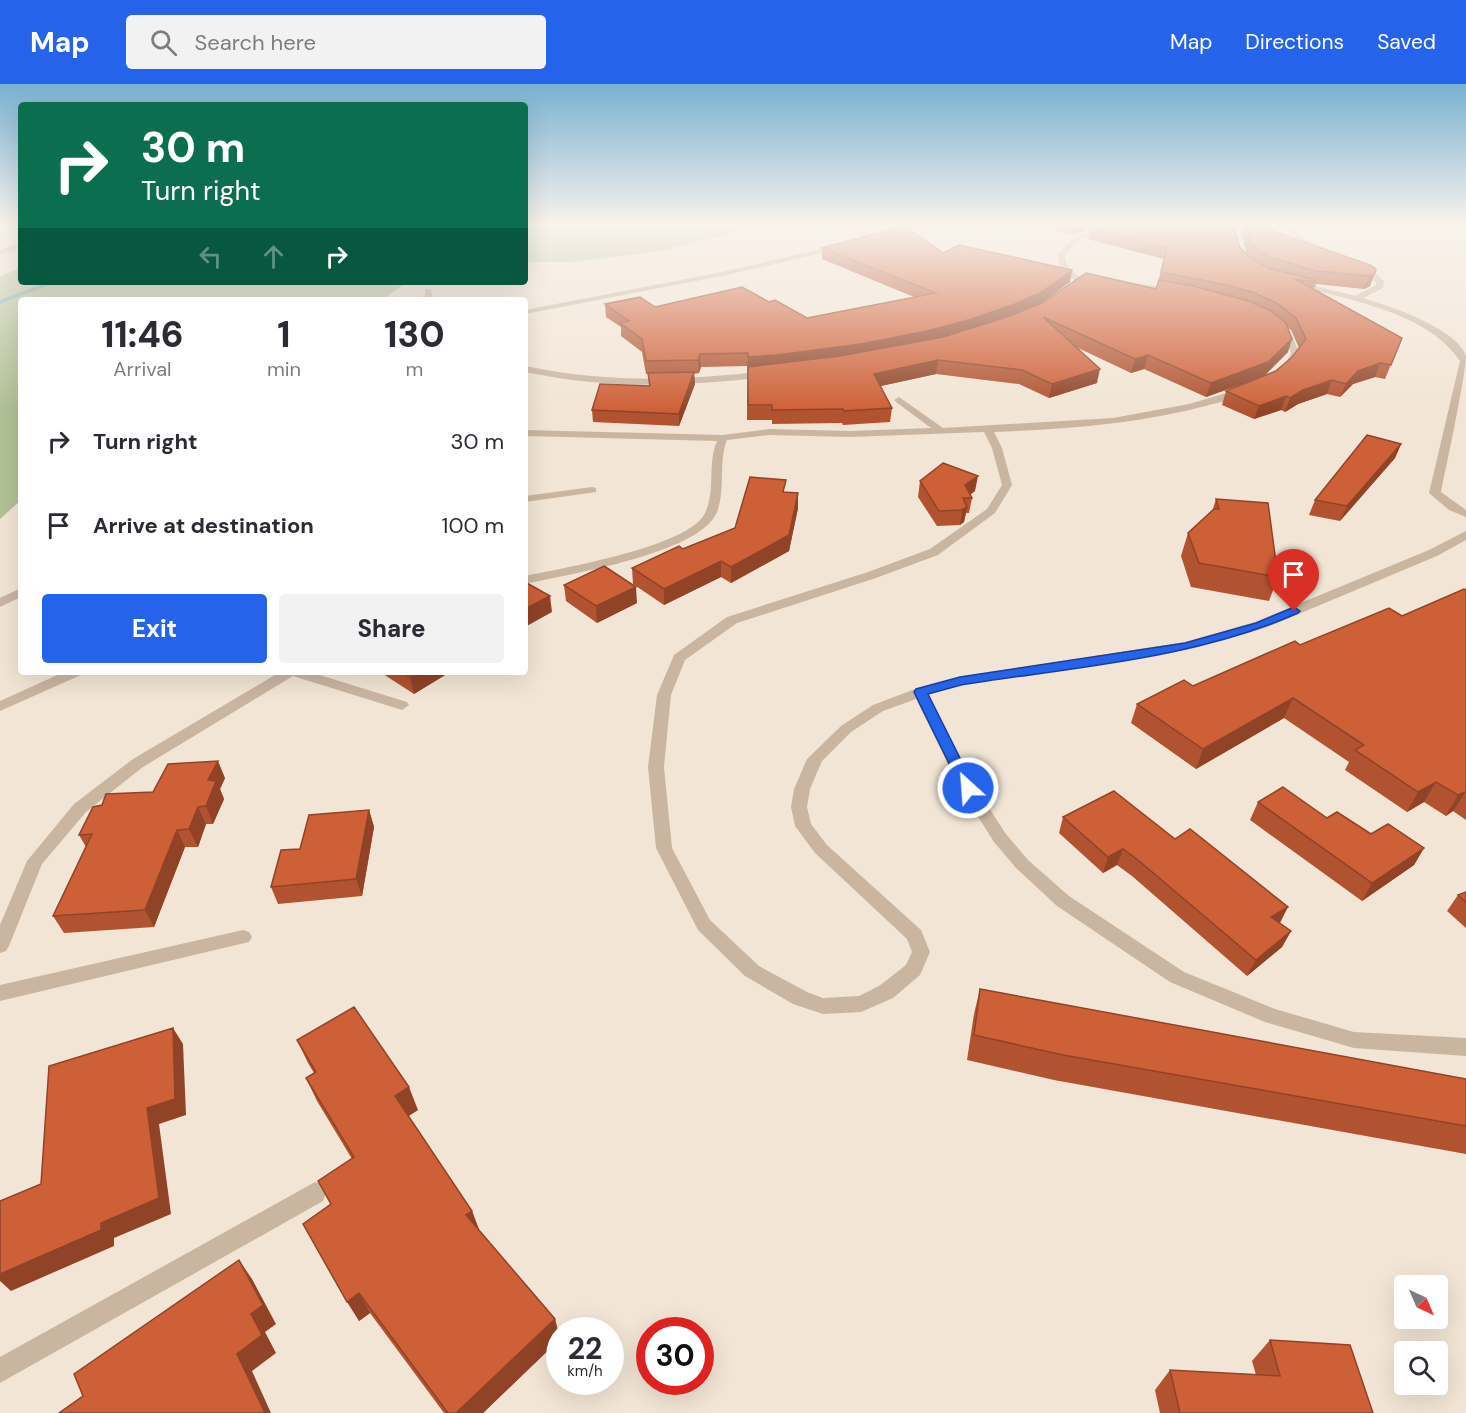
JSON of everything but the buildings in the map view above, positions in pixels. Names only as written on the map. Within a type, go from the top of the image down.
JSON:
[{"type":"street","points":[[528,311],[655,287]]},
{"type":"street","points":[[1062,299],[1075,287]]},
{"type":"street","points":[[1143,287],[1182,292]]},
{"type":"street","points":[[1311,287],[1354,299],[1419,322],[1443,335],[1455,345],[1464,358],[1462,381],[1435,493],[1453,508],[1466,514]]},
{"type":"street","points":[[1354,299],[1378,287]]},
{"type":"street","points":[[1267,379],[1288,364],[1294,352],[1285,330],[1273,323]]},
{"type":"street","points":[[528,370],[573,378],[619,381],[684,380],[778,373]]},
{"type":"street","points":[[528,433],[567,432],[723,438],[744,433],[942,432],[1112,422],[1209,404],[1251,388]]},
{"type":"street","points":[[899,400],[942,432]]},
{"type":"street","points":[[988,429],[997,448],[1007,485],[991,511],[934,552],[872,575],[732,620],[679,658],[664,695],[656,767],[664,848],[704,925],[752,971],[800,998],[823,1005],[861,1004],[897,985],[913,970],[921,952],[915,935],[821,849],[804,826],[799,807],[802,789],[815,759],[846,729],[878,708],[920,692],[960,681],[1186,646],[1260,626],[1433,553],[1466,535]]},
{"type":"street","points":[[528,579],[640,553],[680,540],[705,524],[715,502],[718,448],[723,438]]},
{"type":"street","points":[[528,499],[592,490]]},
{"type":"street","points":[[0,603],[18,594]]},
{"type":"street","points":[[0,706],[69,675]]},
{"type":"street","points":[[0,946],[35,861],[80,808],[138,763],[287,675]]},
{"type":"street","points":[[302,675],[402,705]]},
{"type":"street","points":[[920,692],[968,788],[1000,838],[1022,864],[1063,901],[1178,977],[1272,1016],[1354,1040],[1466,1047]]},
{"type":"street","points":[[0,993],[243,937]]},
{"type":"street","points":[[0,1371],[315,1193]]},
{"type":"green space","points":[[0,287],[400,287],[386,297],[18,297],[18,503],[0,519]]},
{"type":"waterway","points":[[0,302],[40,287]]},
{"type":"route","points":[[968,788],[920,692],[960,681],[1186,646],[1260,626],[1294,611]]}]
